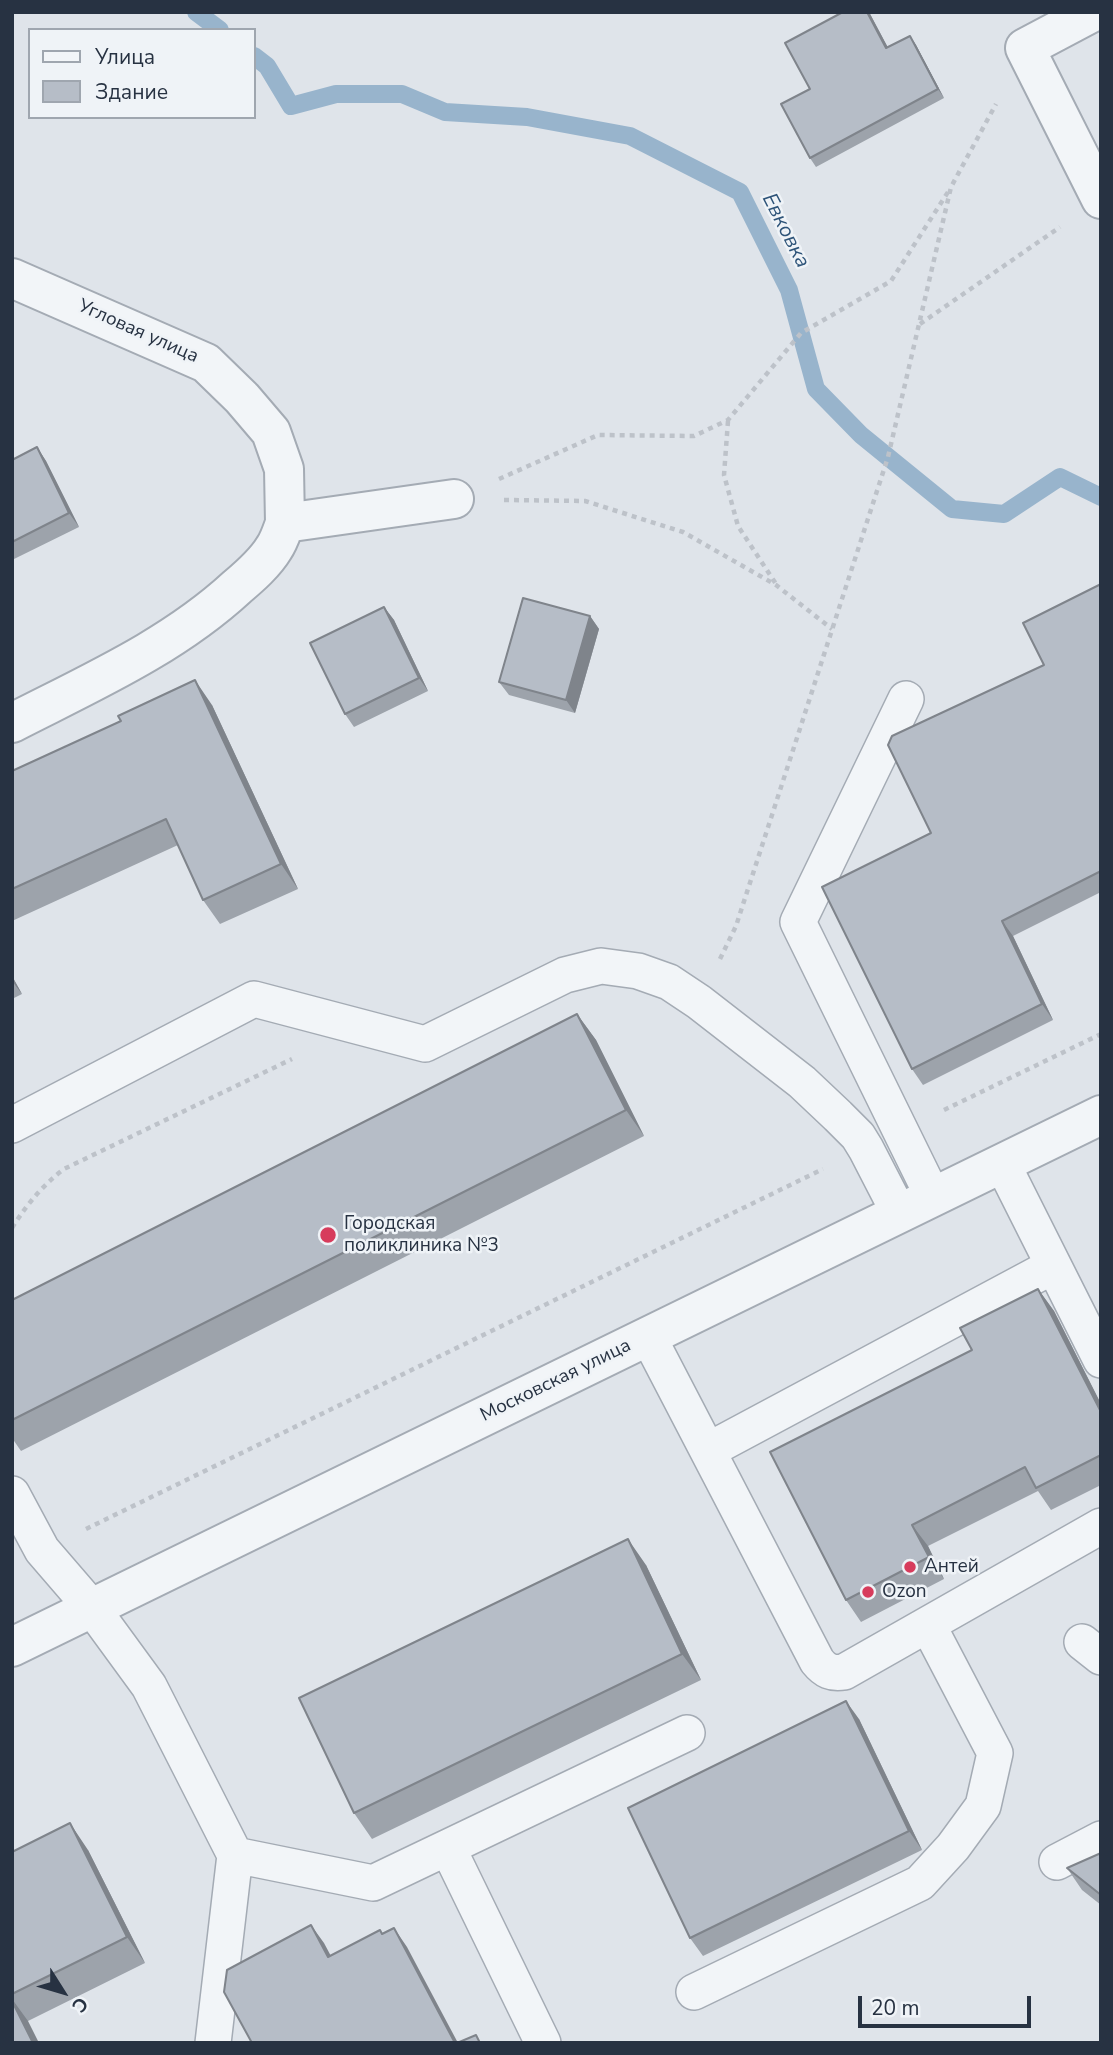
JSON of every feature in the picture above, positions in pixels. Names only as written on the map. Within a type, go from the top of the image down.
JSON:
[{"type":"street","points":[[1093,12],[1025,48],[1101,199]]},
{"type":"street","name":"Угловая улица","points":[[12,278],[206,363],[242,398],[271,432],[284,468],[285,523]]},
{"type":"street","points":[[12,723],[120,668],[217,606],[252,574],[275,548],[285,523],[454,499]]},
{"type":"street","name":"Московская улица","points":[[12,1647],[1101,1115]]},
{"type":"lane","points":[[906,699],[798,922],[933,1196]]},
{"type":"lane","points":[[12,1125],[254,999],[425,1044],[565,975],[601,966],[638,971],[669,982],[803,1082],[858,1136],[899,1213]]},
{"type":"lane","points":[[1002,1163],[1101,1360]]},
{"type":"lane","points":[[709,1450],[1054,1266]]},
{"type":"lane","points":[[648,1336],[822,1667],[836,1673],[844,1672],[1101,1526]]},
{"type":"lane","points":[[12,1494],[43,1550],[92,1608],[149,1686],[234,1855],[213,2043]]},
{"type":"lane","points":[[694,1992],[920,1883],[953,1847],[983,1806],[995,1753],[928,1625]]},
{"type":"lane","points":[[234,1855],[373,1883],[687,1734]]},
{"type":"lane","points":[[1058,1862],[1101,1839]]},
{"type":"lane","points":[[448,1848],[543,2043]]},
{"type":"path","points":[[454,499],[598,435],[694,436],[728,420],[801,333],[891,281],[951,187],[1025,48]]},
{"type":"path","points":[[699,1002],[736,926],[888,457],[951,187]]},
{"type":"path","points":[[919,324],[1101,199]]},
{"type":"path","points":[[728,420],[724,475],[738,526],[776,585]]},
{"type":"path","points":[[454,499],[585,501],[683,532],[776,585],[832,629]]},
{"type":"path","points":[[901,1131],[1101,1034]]},
{"type":"path","points":[[12,1228],[38,1192],[64,1169],[304,1054]]},
{"type":"path","points":[[43,1550],[866,1149]]},
{"type":"building","points":[[843,12],[867,12],[886,48],[910,36],[938,89],[810,158],[781,104],[810,89],[785,43]]},
{"type":"building","points":[[37,447],[69,513],[12,542],[12,460]]},
{"type":"building","points":[[1101,584],[1101,871],[1002,921],[1042,1004],[912,1069],[822,887],[931,833],[888,745],[892,736],[1044,665],[1023,623]]},
{"type":"building","points":[[523,598],[590,616],[566,700],[499,682]]},
{"type":"building","points":[[384,607],[419,678],[345,714],[310,643]]},
{"type":"building","points":[[195,680],[281,864],[203,900],[166,819],[12,889],[12,771],[121,721],[118,716]]},
{"type":"building","name":"Городская поликлиника №3","points":[[577,1014],[626,1110],[12,1420],[12,1300]]},
{"type":"building","points":[[1038,1289],[1101,1412],[1101,1455],[1036,1488],[1025,1467],[912,1525],[929,1557],[846,1600],[770,1452],[972,1350],[960,1328]]},
{"type":"building","points":[[628,1539],[682,1654],[354,1813],[299,1698]]},
{"type":"building","points":[[846,1701],[909,1831],[690,1938],[628,1808]]},
{"type":"building","points":[[70,1823],[127,1937],[12,1994],[12,1852]]},
{"type":"building","points":[[1101,1853],[1101,1895],[1067,1868]]},
{"type":"building","points":[[311,1925],[328,1957],[380,1930],[382,1934],[394,1928],[455,2043],[252,2043],[224,1992],[227,1970]]},
{"type":"building","points":[[12,2001],[33,2043],[12,2043]]},
{"type":"building","points":[[476,2035],[480,2043],[457,2043]]},
{"type":"waterway","name":"Евковка","points":[[196,12],[217,28]]},
{"type":"waterway","name":"Евковка","points":[[256,58],[267,66],[291,106],[336,94],[402,94],[445,112],[527,117],[630,136],[740,192],[789,290],[816,389],[861,435],[952,509],[1004,514],[1060,477],[1101,497]]},
{"type":"place","name":"Городская поликлиника №3","points":[[328,1235]]},
{"type":"place","name":"Антей","points":[[910,1567]]},
{"type":"place","name":"Ozon","points":[[868,1592]]}]
